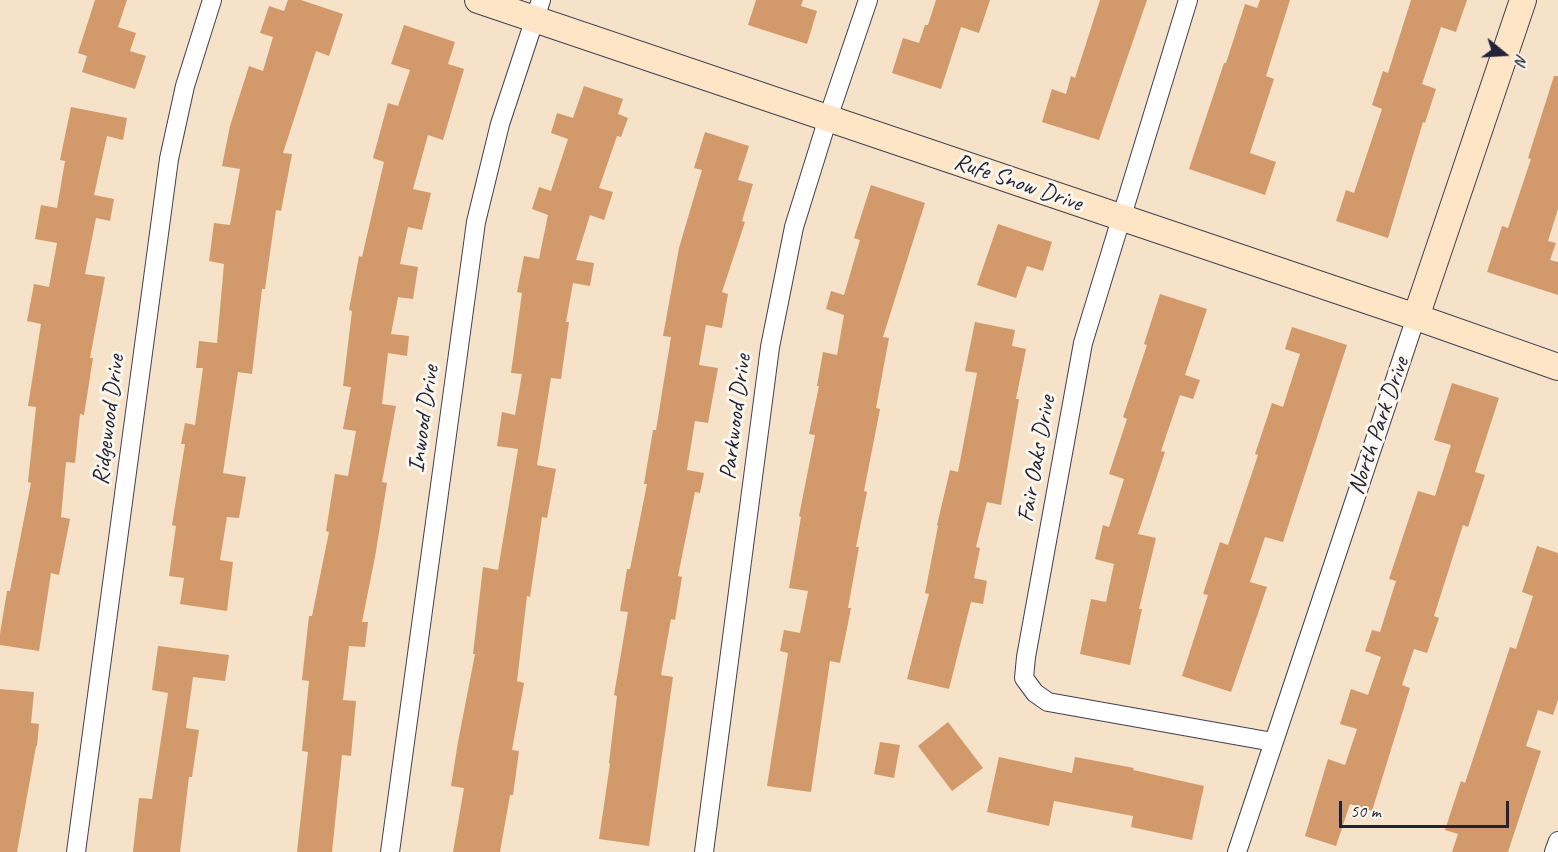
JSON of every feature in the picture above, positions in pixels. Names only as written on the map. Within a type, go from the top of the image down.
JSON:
[{"type":"main road","name":"Rufe Snow Drive","points":[[478,0],[538,10],[828,118],[1558,367]]},
{"type":"main road","name":"North Park Drive","points":[[1416,317],[1523,0]]},
{"type":"street","name":"Ridgewood Drive","points":[[76,852],[169,159],[185,86],[212,0]]},
{"type":"street","name":"Parkwood Drive","points":[[704,852],[770,347],[794,227],[868,0]]},
{"type":"street","name":"Fair Oaks Drive","points":[[1188,0],[1083,343],[1024,678],[1035,693],[1048,702],[1273,742]]},
{"type":"street","name":"Inwood Drive","points":[[390,852],[476,222],[500,124],[538,10]]},
{"type":"street","name":"North Park Drive","points":[[1237,852],[1416,317]]},
{"type":"street","points":[[1554,852],[1558,841]]},
{"type":"building","points":[[95,0],[127,0],[118,27],[136,33],[130,51],[146,56],[135,89],[82,72],[87,56],[78,53]]},
{"type":"building","points":[[288,0],[301,0],[343,14],[329,56],[316,51],[283,153],[292,154],[281,211],[276,210],[265,289],[262,289],[252,374],[238,372],[223,473],[246,477],[239,518],[227,517],[220,560],[233,562],[227,611],[180,604],[184,578],[169,576],[176,526],[172,525],[185,444],[181,444],[185,423],[195,425],[203,368],[196,368],[199,341],[217,343],[224,264],[209,261],[214,223],[230,225],[240,169],[222,166],[230,126],[249,66],[263,71],[273,37],[260,33],[269,6],[284,11]]},
{"type":"building","points":[[756,0],[803,0],[801,6],[817,11],[807,44],[748,25]]},
{"type":"building","points":[[936,0],[990,0],[979,33],[961,27],[941,89],[892,73],[903,38],[919,43]]},
{"type":"building","points":[[1100,0],[1147,0],[1099,140],[1042,122],[1052,89],[1066,94],[1071,76],[1075,78]]},
{"type":"building","points":[[1260,0],[1290,0],[1266,76],[1274,79],[1250,153],[1276,162],[1265,195],[1189,169],[1245,4],[1257,8]]},
{"type":"building","points":[[1411,0],[1467,0],[1456,32],[1441,27],[1422,84],[1436,89],[1425,123],[1423,122],[1388,238],[1336,221],[1346,190],[1354,193],[1382,109],[1372,105],[1383,71],[1388,73]]},
{"type":"building","points":[[404,25],[455,42],[448,64],[464,69],[443,140],[428,135],[413,189],[431,193],[422,230],[408,227],[400,264],[418,267],[413,299],[398,297],[391,334],[409,336],[407,356],[388,353],[382,404],[396,406],[382,482],[387,483],[362,622],[368,622],[365,647],[349,646],[343,700],[356,701],[351,756],[342,755],[332,852],[297,852],[308,752],[302,751],[309,681],[302,680],[309,616],[312,616],[329,532],[326,531],[335,474],[348,476],[356,431],[343,429],[351,387],[343,386],[352,311],[349,310],[359,256],[362,257],[384,162],[373,158],[388,103],[398,106],[410,70],[391,64]]},
{"type":"building","points":[[1554,76],[1558,76],[1558,209],[1548,241],[1556,243],[1550,260],[1558,262],[1558,295],[1487,272],[1502,226],[1508,228],[1531,159],[1528,158]]},
{"type":"building","points":[[584,86],[623,99],[618,114],[628,118],[621,137],[617,136],[599,188],[613,192],[604,220],[590,215],[576,260],[594,263],[590,286],[573,283],[566,322],[569,322],[561,379],[551,378],[537,465],[556,469],[547,518],[542,517],[530,597],[527,596],[517,681],[524,683],[512,750],[519,751],[513,795],[510,795],[500,852],[453,852],[464,788],[451,786],[475,654],[473,654],[483,567],[498,570],[518,449],[497,446],[502,412],[515,415],[522,374],[511,373],[522,293],[517,292],[524,256],[539,259],[548,215],[532,209],[539,187],[551,191],[568,139],[551,133],[557,113],[573,118]]},
{"type":"building","points":[[71,107],[127,118],[123,140],[107,136],[94,195],[114,199],[110,221],[96,218],[85,274],[105,277],[90,358],[93,358],[84,415],[80,414],[75,463],[66,462],[61,517],[70,519],[59,575],[51,573],[39,651],[0,645],[0,634],[31,483],[28,482],[36,407],[28,406],[41,324],[27,321],[34,284],[49,287],[57,243],[35,239],[41,205],[57,208],[65,161],[60,160]]},
{"type":"building","points":[[705,132],[749,146],[738,180],[753,184],[742,221],[745,222],[722,292],[728,294],[722,328],[706,325],[699,365],[718,368],[708,423],[695,421],[687,470],[704,473],[700,493],[695,492],[678,576],[682,577],[675,620],[671,619],[661,675],[673,677],[649,846],[599,839],[610,764],[617,696],[614,695],[628,612],[620,611],[627,569],[630,569],[647,484],[644,484],[653,430],[656,430],[671,337],[663,336],[679,248],[702,170],[694,168]]},
{"type":"building","points":[[871,185],[925,203],[883,337],[889,338],[876,408],[880,409],[864,491],[867,492],[856,547],[859,547],[848,608],[851,608],[840,663],[830,661],[811,792],[767,786],[788,653],[780,651],[784,630],[800,633],[808,591],[789,588],[801,517],[799,516],[815,435],[809,434],[823,352],[837,355],[844,315],[826,309],[831,291],[844,295],[860,240],[854,238]]},
{"type":"building","points":[[998,224],[1052,242],[1043,271],[1027,266],[1016,298],[977,285]]},
{"type":"building","points":[[1160,294],[1207,309],[1185,375],[1200,380],[1193,399],[1180,395],[1161,451],[1165,452],[1138,534],[1156,538],[1139,609],[1142,609],[1130,665],[1080,654],[1091,599],[1106,602],[1114,564],[1095,559],[1103,525],[1109,527],[1124,479],[1109,474],[1127,419],[1123,417],[1147,345],[1144,344]]},
{"type":"building","points":[[975,322],[1015,330],[1012,346],[1026,349],[1016,399],[1019,399],[1001,505],[987,502],[976,547],[980,548],[974,578],[987,581],[983,604],[971,602],[949,689],[907,679],[929,594],[925,593],[937,525],[950,470],[958,472],[977,373],[965,371]]},
{"type":"building","points":[[1292,327],[1347,345],[1283,542],[1265,537],[1250,582],[1267,587],[1231,692],[1182,676],[1208,595],[1203,594],[1220,542],[1228,545],[1258,455],[1255,454],[1272,403],[1283,407],[1300,354],[1285,349]]},
{"type":"building","points":[[1452,383],[1499,398],[1475,472],[1485,475],[1468,527],[1463,525],[1434,616],[1439,618],[1427,653],[1414,649],[1402,685],[1410,688],[1372,811],[1350,804],[1336,846],[1305,836],[1328,759],[1345,765],[1357,729],[1340,724],[1351,689],[1368,695],[1381,657],[1365,651],[1372,630],[1380,632],[1396,581],[1389,579],[1418,491],[1435,496],[1451,445],[1434,440]]},
{"type":"building","points":[[1537,546],[1558,553],[1558,700],[1553,715],[1538,710],[1526,746],[1541,751],[1508,852],[1452,852],[1458,834],[1445,830],[1461,781],[1465,783],[1510,647],[1516,649],[1533,596],[1522,592]]},
{"type":"building","points":[[158,646],[229,655],[225,681],[193,677],[186,728],[199,730],[192,777],[189,777],[180,852],[133,852],[139,798],[152,799],[168,693],[152,690]]},
{"type":"building","points":[[0,689],[34,692],[31,723],[39,724],[17,852],[0,852]]},
{"type":"building","points":[[948,722],[983,768],[952,791],[918,746]]},
{"type":"building","points":[[880,742],[900,745],[894,778],[874,774]]},
{"type":"building","points":[[999,757],[1072,773],[1075,757],[1134,768],[1133,770],[1204,786],[1192,840],[1131,827],[1133,816],[1054,801],[1049,826],[987,812]]}]
